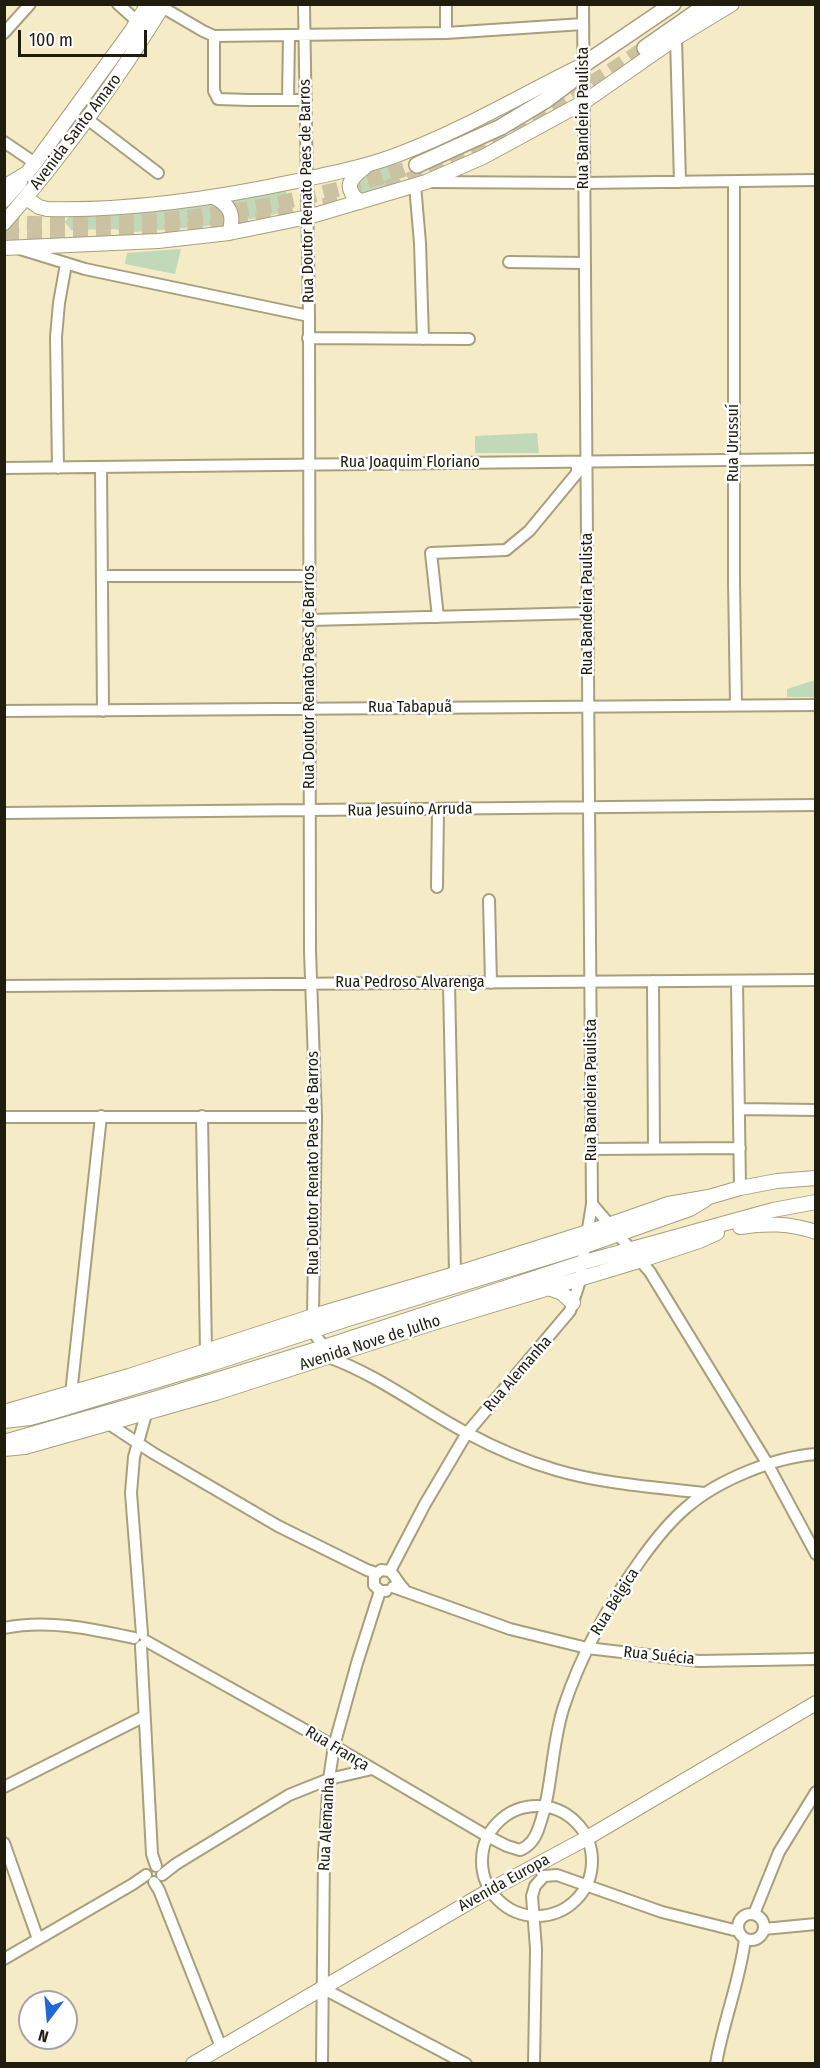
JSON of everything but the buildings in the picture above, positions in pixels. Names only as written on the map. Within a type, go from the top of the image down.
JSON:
[{"type":"highway","points":[[417,165],[501,127],[546,100],[570,82],[583,66],[673,4]]},
{"type":"highway","points":[[645,48],[708,4]]},
{"type":"main road","name":"Avenida Santo Amaro","points":[[4,187],[31,168],[148,4]]},
{"type":"main road","points":[[9,248],[158,241],[229,233],[308,217],[421,183],[483,157],[584,102],[676,38],[732,4]]},
{"type":"main road","name":"Avenida Santo Amaro","points":[[4,223],[26,198],[86,118],[127,62],[163,6]]},
{"type":"main road","points":[[26,198],[39,207],[57,209],[127,206],[214,197],[307,179],[369,164],[429,142],[583,66]]},
{"type":"main road","points":[[360,202],[351,194],[349,184],[354,176],[369,164]]},
{"type":"main road","points":[[4,200],[31,168]]},
{"type":"main road","points":[[214,197],[222,201],[231,211],[232,222],[229,233]]},
{"type":"main road","name":"Avenida Nove de Julho","points":[[4,1420],[30,1418],[52,1412],[585,1246],[668,1203],[709,1197],[777,1181],[816,1178]]},
{"type":"main road","name":"Avenida Nove de Julho","points":[[4,1442],[326,1352],[348,1350],[580,1278],[637,1255],[773,1210],[816,1202]]},
{"type":"main road","points":[[727,1226],[775,1223],[816,1232]]},
{"type":"main road","name":"Avenida Nove de Julho","points":[[4,1412],[71,1394],[588,1232],[614,1229]]},
{"type":"main road","name":"Avenida Nove de Julho","points":[[4,1449],[24,1447],[146,1414],[581,1263],[637,1255]]},
{"type":"main road","points":[[548,1288],[562,1293],[573,1303]]},
{"type":"main road","name":"Avenida Europa","points":[[193,2064],[490,1890],[587,1838],[816,1703]]},
{"type":"street","points":[[4,33],[30,4]]},
{"type":"street","points":[[118,4],[137,21]]},
{"type":"street","name":"Rua Doutor Renato Paes de Barros","points":[[304,4],[309,316],[309,812],[311,984],[316,1116],[314,1316],[316,1336],[326,1352]]},
{"type":"street","points":[[446,4],[446,33]]},
{"type":"street","name":"Rua Bandeira Paulista","points":[[583,4],[585,263],[582,468],[587,613],[592,982],[592,1204],[588,1232]]},
{"type":"street","points":[[163,6],[214,36],[446,33],[583,24]]},
{"type":"street","points":[[214,36],[215,96],[222,99],[306,99]]},
{"type":"street","name":"Rua Doutor Renato Paes de Barros","points":[[288,100],[289,36]]},
{"type":"street","points":[[676,38],[680,182]]},
{"type":"street","points":[[86,118],[158,173]]},
{"type":"street","points":[[4,142],[31,168]]},
{"type":"street","points":[[423,339],[421,183],[816,180]]},
{"type":"street","name":"Rua Urussuí","points":[[734,182],[736,705]]},
{"type":"street","points":[[58,468],[57,329],[66,264],[60,251],[64,245]]},
{"type":"street","points":[[9,248],[66,264],[309,316]]},
{"type":"street","points":[[509,262],[585,263]]},
{"type":"street","points":[[308,338],[469,339]]},
{"type":"street","name":"Rua Joaquim Floriano","points":[[4,468],[309,464],[582,468],[734,460],[816,459]]},
{"type":"street","points":[[100,467],[104,711]]},
{"type":"street","points":[[438,617],[431,553],[506,550],[530,531],[582,468]]},
{"type":"street","points":[[103,576],[310,576]]},
{"type":"street","points":[[310,620],[587,613]]},
{"type":"street","name":"Rua Tabapuã","points":[[4,711],[816,705]]},
{"type":"street","name":"Rua Jesuíno Arruda","points":[[4,813],[309,812],[589,806],[816,805]]},
{"type":"street","points":[[437,887],[438,810]]},
{"type":"street","points":[[489,900],[491,982]]},
{"type":"street","name":"Rua Pedroso Alvarenga","points":[[4,986],[816,980]]},
{"type":"street","points":[[653,981],[654,1148]]},
{"type":"street","points":[[737,981],[740,1188]]},
{"type":"street","points":[[449,983],[455,1274]]},
{"type":"street","points":[[739,1109],[816,1110]]},
{"type":"street","points":[[4,1116],[316,1116]]},
{"type":"street","points":[[71,1394],[101,1116]]},
{"type":"street","points":[[202,1116],[206,1352]]},
{"type":"street","points":[[592,1149],[740,1148]]},
{"type":"street","points":[[592,1204],[637,1255],[767,1463],[816,1554]]},
{"type":"street","name":"Rua Alemanha","points":[[393,1579],[425,1504],[467,1433],[564,1321],[573,1303],[580,1278],[588,1232]]},
{"type":"street","points":[[348,1350],[356,1367]]},
{"type":"street","points":[[326,1352],[356,1367],[467,1433],[522,1458],[555,1470],[585,1477],[704,1493]]},
{"type":"street","points":[[146,1414],[137,1443],[131,1493],[152,1854],[155,1876],[221,2047]]},
{"type":"street","points":[[109,1424],[278,1526],[372,1574],[380,1591],[385,1591],[393,1579],[385,1569],[372,1574]]},
{"type":"street","name":"Rua Bélgica","points":[[529,1845],[539,1827],[564,1706],[587,1648],[608,1609],[654,1543],[686,1508],[704,1493],[767,1463],[816,1454]]},
{"type":"street","name":"Rua Suécia","points":[[393,1579],[405,1590],[432,1602],[510,1629],[587,1648],[699,1661],[816,1659]]},
{"type":"street","name":"Rua Alemanha","points":[[322,2064],[324,1855],[328,1784],[334,1746],[380,1591]]},
{"type":"street","name":"Rua França","points":[[4,1628],[42,1625],[71,1626],[141,1640],[334,1746],[487,1836],[514,1850],[520,1850],[529,1845]]},
{"type":"street","points":[[4,1787],[143,1717]]},
{"type":"street","points":[[4,1959],[133,1884],[155,1876],[176,1864],[289,1795],[372,1769]]},
{"type":"street","points":[[534,2064],[536,1949],[532,1896],[539,1879],[549,1874],[557,1875],[662,1912],[760,1937],[758,1902],[779,1852],[816,1792]]},
{"type":"street","points":[[544,1806],[560,1810],[576,1821],[587,1838],[592,1854],[591,1870],[586,1886],[565,1908],[551,1914],[534,1916],[518,1912],[502,1903],[490,1890],[482,1871],[482,1852],[487,1836],[498,1822],[525,1808],[544,1806]]},
{"type":"street","points":[[4,1843],[38,1939]]},
{"type":"street","points":[[716,2064],[743,1956],[743,1916],[793,1927],[816,1924]]},
{"type":"street","points":[[324,1989],[466,2064]]},
{"type":"green space","points":[[391,164],[397,183],[363,194],[355,190],[357,180],[378,173],[383,166]]},
{"type":"green space","points":[[285,187],[290,211],[263,217],[200,227],[136,232],[114,229],[71,230],[65,222],[71,213]]},
{"type":"green space","points":[[181,249],[175,274],[125,264],[127,253]]},
{"type":"green space","points":[[537,433],[539,453],[475,453],[475,436]]},
{"type":"green space","points":[[815,680],[815,697],[787,697],[787,689]]},
{"type":"tunnel","points":[[387,188],[435,168],[510,131],[645,48]]},
{"type":"tunnel","points":[[4,222],[109,223],[214,214],[316,195],[417,165]]},
{"type":"tunnel","points":[[4,235],[47,236],[172,231],[255,220],[338,202]]}]
